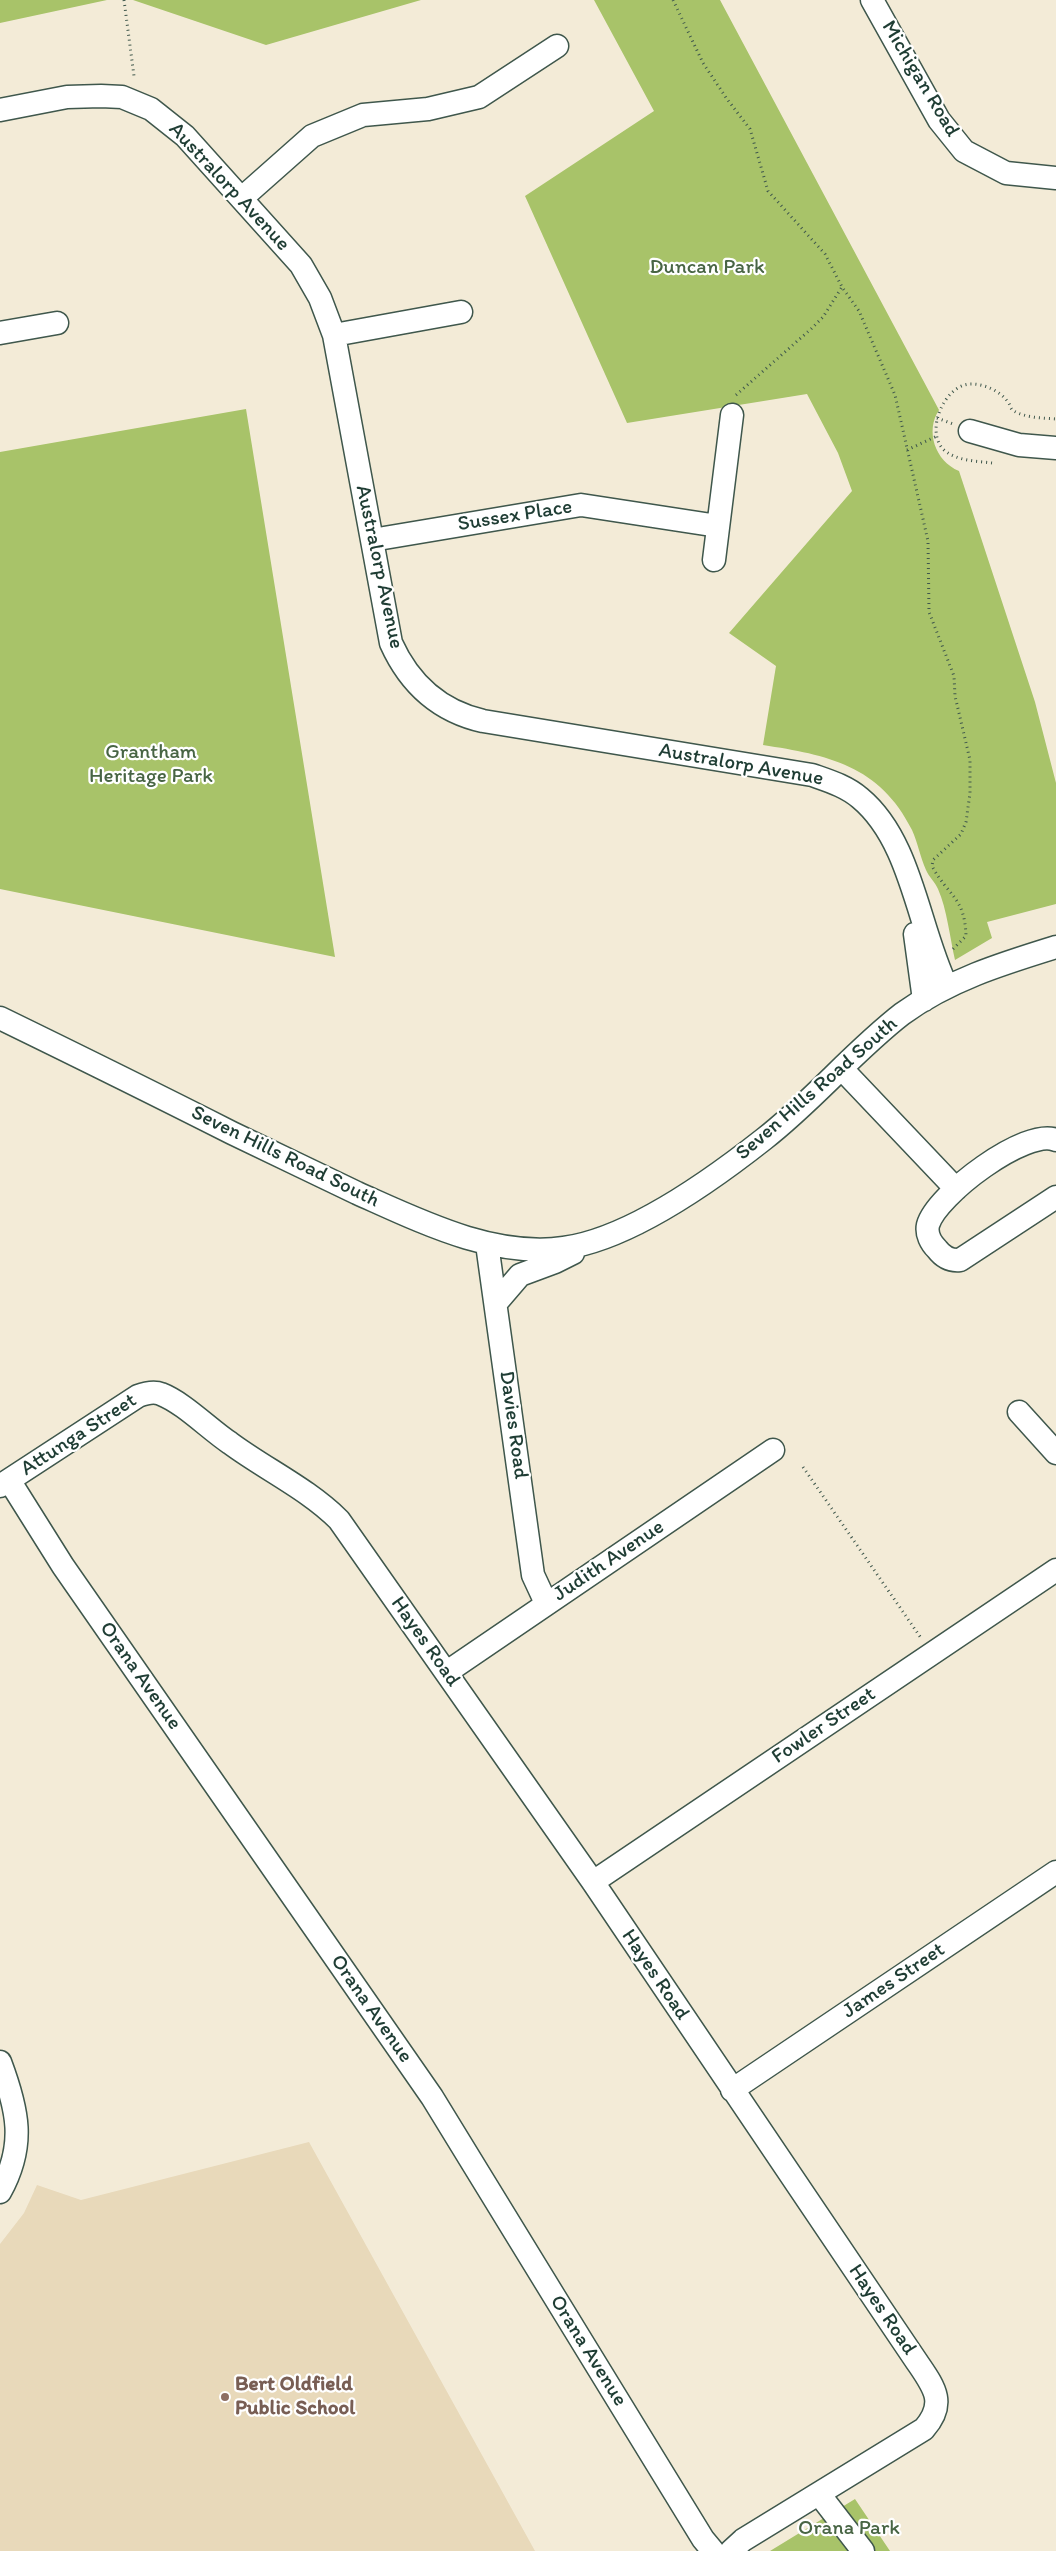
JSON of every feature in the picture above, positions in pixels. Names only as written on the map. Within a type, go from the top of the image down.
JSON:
[{"type":"street","name":"Michigan Road","points":[[872,0],[939,120],[964,150],[1006,173],[1056,178]]},
{"type":"street","points":[[242,198],[312,136],[363,115],[428,109],[478,97],[556,46]]},
{"type":"street","name":"Australorp Avenue","points":[[0,110],[67,97],[122,97],[137,102],[168,121],[185,136],[280,239],[312,281],[328,315],[334,335],[391,643],[409,674],[420,687],[443,706],[468,718],[812,775],[836,783],[860,798],[882,822],[894,840],[923,919],[935,964],[947,987]]},
{"type":"street","points":[[334,335],[461,312]]},
{"type":"street","points":[[0,333],[57,323]]},
{"type":"street","points":[[714,560],[732,415]]},
{"type":"street","points":[[970,431],[1020,445],[1056,448]]},
{"type":"street","name":"Sussex Place","points":[[372,540],[581,505],[718,526]]},
{"type":"street","name":"Australorp Avenue","points":[[908,879],[924,1000]]},
{"type":"street","name":"Seven Hills Road South","points":[[0,1018],[300,1166],[418,1219],[487,1244],[542,1250],[583,1245],[623,1229],[698,1187],[765,1138],[889,1026],[924,1000],[987,968],[1056,947]]},
{"type":"street","points":[[842,1069],[956,1189]]},
{"type":"street","points":[[1056,1140],[1044,1137],[990,1162],[956,1189],[932,1217],[928,1230],[930,1240],[941,1254],[954,1260],[965,1258],[1056,1197]]},
{"type":"street","name":"Davies Road","points":[[487,1244],[532,1575],[546,1603]]},
{"type":"street","name":"Seven Hills Road South","points":[[496,1303],[520,1275],[569,1256],[583,1245]]},
{"type":"street","name":"Attunga Street","points":[[5,1483],[125,1403],[147,1393],[161,1394]]},
{"type":"street","name":"Hayes Road","points":[[161,1394],[262,1466],[328,1509],[339,1520],[593,1882],[917,2362],[936,2394],[936,2412],[924,2429],[743,2540],[731,2551]]},
{"type":"street","points":[[1020,1412],[1056,1453]]},
{"type":"street","name":"Judith Avenue","points":[[446,1672],[773,1450]]},
{"type":"street","name":"Orana Avenue","points":[[5,1483],[432,2097],[713,2551]]},
{"type":"street","name":"Fowler Street","points":[[593,1882],[1056,1570]]},
{"type":"street","name":"James Street","points":[[732,2090],[1056,1872]]},
{"type":"street","points":[[0,2062],[12,2094],[18,2132],[13,2164],[0,2192]]},
{"type":"street","points":[[820,2494],[863,2551]]},
{"type":"path","points":[[124,0],[134,76]]},
{"type":"path","points":[[673,0],[703,63],[726,99],[750,129],[768,191],[825,254],[842,287],[859,311],[895,395],[928,541],[929,612],[954,676],[955,696],[970,760],[970,792],[966,822],[961,834],[933,860],[932,866],[959,902],[965,920],[966,936],[935,964]]},
{"type":"path","points":[[732,415],[728,407],[735,397],[823,317],[842,287]]},
{"type":"path","points":[[907,450],[938,436]]},
{"type":"path","points":[[803,1467],[921,1639]]},
{"type":"shaded area","name":"Bert Oldfield Public School","points":[[309,2142],[535,2551],[0,2551],[0,2244],[24,2213],[37,2185],[81,2200]]},
{"type":"green space","points":[[0,0],[107,0],[0,23]]},
{"type":"green space","points":[[133,0],[421,0],[266,45]]},
{"type":"green space","name":"Duncan Park","points":[[594,0],[720,0],[939,410],[933,427],[935,445],[938,453],[944,460],[959,471],[1035,702],[1056,783],[1056,904],[987,922],[992,938],[955,960],[946,915],[937,886],[926,870],[912,830],[899,808],[868,777],[849,767],[809,753],[763,745],[776,666],[729,633],[852,491],[838,453],[807,394],[627,423],[525,196],[654,111]]},
{"type":"green space","name":"Grantham Heritage Park","points":[[246,409],[335,957],[0,889],[0,452]]},
{"type":"green space","name":"Orana Park","points":[[855,2499],[890,2551],[770,2551]]},
{"type":"place","name":"Bert Oldfield Public School","points":[[225,2397]]}]
